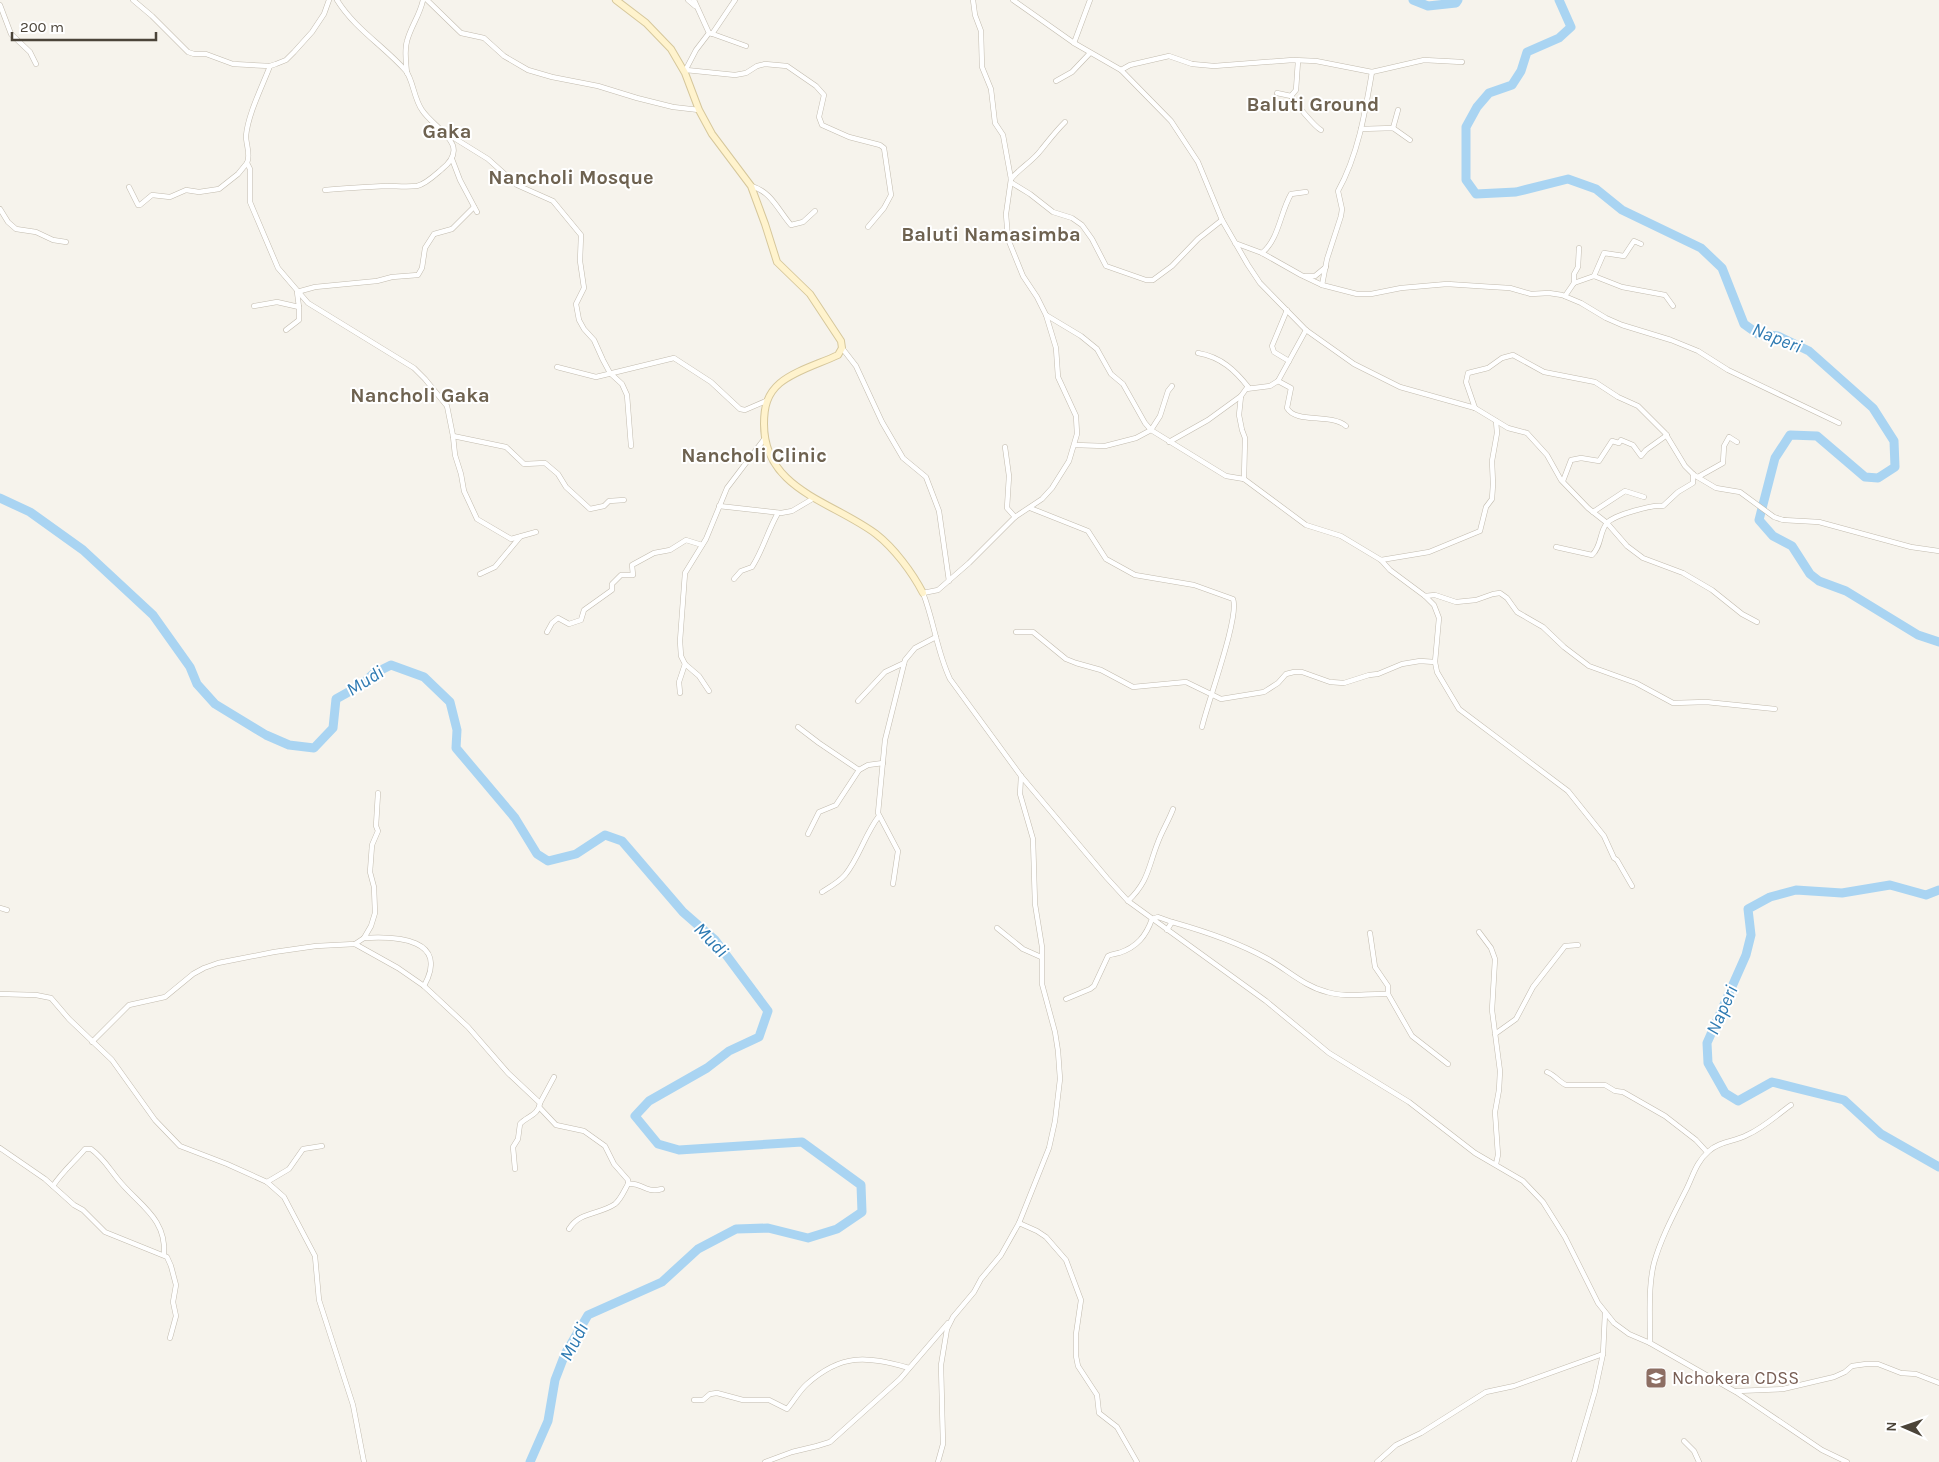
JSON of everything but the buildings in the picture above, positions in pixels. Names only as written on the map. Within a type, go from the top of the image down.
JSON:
[{"type":"street","points":[[133,0],[188,52],[206,54],[233,64],[270,66],[286,60],[294,52],[320,21],[329,0]]},
{"type":"street","points":[[337,0],[354,23],[407,73]]},
{"type":"street","points":[[423,0],[419,15],[407,39],[407,73],[413,93],[432,124],[488,159],[517,185],[553,201],[581,235],[580,261],[584,288],[576,306],[581,325],[594,340],[610,373],[622,384],[628,399],[631,446]]},
{"type":"street","points":[[427,0],[461,33],[484,38],[504,56],[528,70],[598,86],[673,107],[699,110]]},
{"type":"street","points":[[616,0],[628,8],[671,49],[685,71],[699,110],[718,144],[744,174],[751,186],[776,262],[816,301],[841,341],[842,348],[856,366],[882,422],[903,458],[926,477],[939,511],[949,581]]},
{"type":"street","points":[[688,0],[696,7]]},
{"type":"street","points":[[694,0],[710,34],[746,46]]},
{"type":"street","points":[[685,71],[696,50],[735,0]]},
{"type":"street","points":[[973,0],[981,31],[982,67],[991,89],[995,123],[1003,135],[1012,181],[1053,212],[1072,218],[1082,225],[1106,266],[1146,280],[1156,279],[1198,239],[1222,220]]},
{"type":"street","points":[[1013,0],[1074,43],[1121,70],[1171,121],[1198,162],[1222,220],[1248,265],[1260,283],[1306,330],[1354,364],[1400,387],[1475,408],[1508,428],[1526,434],[1547,455],[1562,481],[1627,546],[1637,554],[1683,573],[1712,590],[1742,614],[1758,622]]},
{"type":"street","points":[[1074,43],[1090,0]]},
{"type":"street","points":[[0,5],[11,34],[22,42],[36,64]]},
{"type":"street","points":[[1056,81],[1072,72],[1090,53]]},
{"type":"street","points":[[1121,70],[1130,65],[1165,56],[1192,64],[1214,66],[1298,60],[1335,63],[1372,72],[1424,60],[1462,62]]},
{"type":"street","points":[[1291,96],[1296,90],[1298,60]]},
{"type":"street","points":[[685,71],[735,75],[746,73],[757,66],[766,64],[787,66],[816,86],[824,95],[820,112],[822,125],[849,137],[880,145],[884,148],[891,195],[884,208],[868,227]]},
{"type":"street","points":[[270,66],[248,127],[246,139],[250,169],[250,202],[275,264],[297,292],[313,306],[418,372],[447,406],[455,455],[464,491],[477,520],[509,538],[536,532]]},
{"type":"street","points":[[1322,285],[1341,216],[1342,209],[1338,191],[1344,182],[1355,152],[1372,72]]},
{"type":"street","points":[[1277,93],[1291,96],[1316,127],[1321,130]]},
{"type":"street","points":[[1394,128],[1398,110]]},
{"type":"street","points":[[923,592],[938,590],[1015,518],[1042,499],[1052,488],[1069,461],[1075,445],[1078,427],[1076,416],[1058,377],[1056,348],[1046,315],[1023,276],[1008,239],[1006,214],[1012,181],[1018,170],[1041,150],[1050,137],[1065,122]]},
{"type":"street","points":[[1361,129],[1394,128],[1410,140]]},
{"type":"street","points":[[446,133],[453,145],[452,159],[476,212]]},
{"type":"street","points":[[325,190],[417,186],[425,183],[452,159]]},
{"type":"street","points":[[129,187],[138,205],[140,205],[152,195],[170,197],[186,190],[199,192],[219,189],[238,174],[248,163]]},
{"type":"street","points":[[751,186],[764,191],[791,225],[803,222],[815,211]]},
{"type":"street","points":[[1262,253],[1268,249],[1291,194],[1306,192]]},
{"type":"street","points":[[297,292],[315,286],[377,281],[392,277],[418,275],[422,268],[425,248],[434,234],[452,229],[474,207]]},
{"type":"street","points":[[0,209],[8,222],[16,229],[36,232],[53,240],[66,242]]},
{"type":"street","points":[[1594,276],[1604,253],[1624,256],[1634,241],[1641,244]]},
{"type":"street","points":[[1235,243],[1262,253],[1322,285],[1357,294],[1371,294],[1401,288],[1447,284],[1493,286],[1532,294],[1548,293],[1565,296],[1622,325],[1671,340],[1698,351],[1728,370],[1839,422]]},
{"type":"street","points":[[1565,296],[1574,283],[1574,274],[1578,267],[1579,248]]},
{"type":"street","points":[[1303,276],[1315,276],[1326,267]]},
{"type":"street","points":[[1574,283],[1594,276],[1622,287],[1665,295],[1673,306]]},
{"type":"street","points":[[286,330],[299,320],[297,292]]},
{"type":"street","points":[[254,306],[277,302],[299,307]]},
{"type":"street","points":[[1287,310],[1272,346],[1274,352],[1289,360]]},
{"type":"street","points":[[1046,315],[1081,336],[1097,349],[1111,374],[1126,389],[1151,430],[1226,476],[1244,479],[1306,525],[1341,536],[1381,560],[1390,570],[1434,604],[1439,618],[1435,662],[1436,672],[1459,709],[1568,791],[1604,836],[1614,858],[1632,886]]},
{"type":"street","points":[[1244,479],[1246,438],[1239,415],[1242,396],[1248,388],[1270,386],[1278,381],[1306,330]]},
{"type":"street","points":[[842,348],[838,354],[782,382],[770,394],[766,401],[764,413],[764,438],[770,458],[775,466],[800,491],[847,514],[888,544],[923,592],[950,679],[1020,776],[1107,878],[1128,901],[1166,930],[1220,966],[1329,1053],[1409,1102],[1475,1153],[1523,1181],[1543,1202],[1565,1237],[1586,1282],[1605,1314],[1614,1323],[1629,1334],[1650,1343],[1736,1392],[1822,1450],[1847,1462]]},
{"type":"street","points":[[1198,353],[1218,359],[1230,366],[1248,388]]},
{"type":"street","points":[[1475,408],[1466,382],[1468,373],[1488,368],[1502,358],[1513,355],[1544,372],[1595,382],[1618,397],[1638,406],[1667,435],[1685,466],[1696,475],[1716,488],[1740,492],[1757,505],[1783,520],[1819,522],[1911,547],[1939,551]]},
{"type":"street","points":[[558,367],[593,377],[674,358],[711,382],[740,409],[745,410],[766,401]]},
{"type":"street","points":[[1278,381],[1291,388],[1287,404],[1288,410],[1308,417],[1341,422],[1346,426]]},
{"type":"street","points":[[1075,445],[1105,446],[1136,438],[1151,430],[1160,416],[1168,391],[1172,386]]},
{"type":"street","points":[[1170,442],[1208,420],[1242,396]]},
{"type":"street","points":[[1381,560],[1429,552],[1480,531],[1486,508],[1492,499],[1492,461],[1497,432],[1496,421]]},
{"type":"street","points":[[1562,481],[1571,460],[1581,458],[1600,461],[1612,441],[1619,443],[1622,440],[1633,445],[1641,456],[1646,450],[1667,435]]},
{"type":"street","points":[[453,436],[506,447],[524,464],[545,463],[558,474],[566,487],[590,509],[604,506],[609,501],[624,500]]},
{"type":"street","points":[[1556,547],[1592,555],[1598,550],[1606,524],[1619,515],[1638,511],[1656,504],[1663,506],[1678,492],[1693,483],[1696,475],[1723,463],[1724,446],[1729,437],[1737,442]]},
{"type":"street","points":[[710,690],[699,676],[685,664],[681,656],[680,640],[686,573],[714,520],[727,488],[764,438]]},
{"type":"street","points":[[1005,447],[1009,476],[1007,508],[1015,518]]},
{"type":"street","points":[[1593,512],[1626,490],[1644,497]]},
{"type":"street","points":[[719,506],[778,513],[792,511],[814,498]]},
{"type":"street","points":[[1030,508],[1088,531],[1106,559],[1135,575],[1194,585],[1232,599],[1234,614],[1229,636],[1210,694],[1202,727]]},
{"type":"street","points":[[734,579],[741,571],[752,567],[778,513]]},
{"type":"street","points":[[480,574],[495,567],[520,537]]},
{"type":"street","points":[[547,632],[552,623],[558,618],[570,624],[580,620],[584,610],[612,590],[612,584],[621,575],[633,575],[632,565],[646,557],[654,553],[670,550],[686,540],[702,544]]},
{"type":"street","points":[[1425,596],[1435,595],[1456,602],[1476,600],[1500,593],[1517,612],[1543,627],[1564,647],[1589,666],[1636,683],[1673,703],[1706,702],[1775,709]]},
{"type":"street","points":[[1016,632],[1033,632],[1066,659],[1076,664],[1101,670],[1133,687],[1186,682],[1221,699],[1264,692],[1278,683],[1286,674],[1294,672],[1302,672],[1330,682],[1344,683],[1378,674],[1402,664],[1420,661],[1435,662]]},
{"type":"street","points":[[893,884],[898,851],[879,816],[883,763],[890,718],[908,654],[936,637]]},
{"type":"street","points":[[858,701],[885,672],[904,663]]},
{"type":"street","points":[[680,693],[679,682],[685,664]]},
{"type":"street","points":[[798,727],[859,770]]},
{"type":"street","points":[[808,834],[819,812],[836,805],[859,770],[868,765],[883,763]]},
{"type":"street","points":[[765,1462],[792,1452],[830,1442],[909,1368],[953,1318],[974,1292],[981,1279],[1002,1255],[1018,1224],[1049,1148],[1055,1121],[1060,1079],[1055,1032],[1042,984],[1042,936],[1035,904],[1033,839],[1020,794],[1020,776]]},
{"type":"street","points":[[92,1042],[129,1006],[165,997],[193,974],[204,968],[218,963],[274,952],[316,946],[355,944],[364,938],[371,926],[375,913],[374,887],[370,872],[372,844],[378,831],[376,826],[378,793]]},
{"type":"street","points":[[1128,901],[1147,878],[1158,841],[1173,809]]},
{"type":"street","points":[[822,892],[843,877],[848,871],[872,824],[879,816]]},
{"type":"street","points":[[0,908],[7,910]]},
{"type":"street","points":[[1152,919],[1158,918],[1196,928],[1249,950],[1268,959],[1310,986],[1328,993],[1348,995],[1388,994]]},
{"type":"street","points":[[1066,1000],[1094,986],[1108,956],[1120,953],[1141,940],[1147,932],[1152,919]]},
{"type":"street","points":[[1166,930],[1172,922]]},
{"type":"street","points":[[997,928],[1023,949],[1041,957]]},
{"type":"street","points":[[1370,932],[1375,967],[1386,984],[1388,994],[1412,1036],[1448,1064]]},
{"type":"street","points":[[1479,932],[1491,948],[1495,960],[1492,1010],[1500,1071],[1500,1090],[1494,1112],[1498,1155],[1496,1164]]},
{"type":"street","points":[[364,938],[400,940],[425,947],[429,954],[430,967],[424,986]]},
{"type":"street","points":[[355,944],[404,971],[424,986],[468,1027],[556,1125],[584,1131],[605,1146],[614,1164],[628,1180],[628,1184],[616,1203],[583,1215],[569,1229]]},
{"type":"street","points":[[1494,1034],[1516,1019],[1533,987],[1565,946],[1578,945]]},
{"type":"street","points":[[0,994],[36,995],[51,998],[69,1019],[112,1060],[155,1120],[180,1146],[267,1182],[284,1197],[313,1250],[319,1300],[354,1406],[364,1462]]},
{"type":"street","points":[[1547,1072],[1566,1085],[1605,1085],[1615,1091],[1623,1092],[1666,1116],[1696,1140],[1707,1152]]},
{"type":"street","points":[[515,1168],[513,1147],[518,1139],[520,1124],[533,1115],[540,1106],[554,1077]]},
{"type":"street","points":[[1650,1343],[1653,1265],[1661,1241],[1688,1187],[1692,1174],[1707,1152],[1724,1141],[1745,1136],[1756,1130],[1791,1105]]},
{"type":"street","points":[[267,1182],[289,1169],[303,1149],[322,1146]]},
{"type":"street","points":[[0,1148],[54,1186],[74,1206],[83,1210],[105,1232],[164,1255],[170,1261],[176,1285],[173,1302],[176,1316],[170,1338]]},
{"type":"street","points":[[54,1186],[64,1171],[85,1149],[91,1149],[111,1168],[122,1184],[144,1205],[154,1219],[163,1235],[164,1255]]},
{"type":"street","points":[[628,1184],[634,1184],[650,1190],[662,1189]]},
{"type":"street","points":[[1018,1224],[1038,1231],[1046,1237],[1066,1260],[1081,1300],[1076,1334],[1078,1366],[1097,1395],[1099,1413],[1117,1427],[1137,1462]]},
{"type":"street","points":[[1574,1462],[1595,1391],[1603,1354],[1605,1314]]},
{"type":"street","points":[[938,1462],[943,1444],[940,1365],[944,1340],[953,1318]]},
{"type":"street","points":[[1377,1462],[1396,1445],[1421,1433],[1486,1392],[1514,1386],[1603,1354]]},
{"type":"street","points":[[694,1400],[703,1400],[710,1394],[717,1393],[743,1400],[769,1400],[787,1409],[807,1384],[836,1363],[845,1360],[871,1359],[909,1368]]},
{"type":"street","points":[[1736,1392],[1782,1389],[1834,1376],[1845,1372],[1852,1366],[1866,1364],[1878,1364],[1901,1373],[1916,1374],[1939,1382]]},
{"type":"street","points":[[1684,1441],[1694,1451],[1699,1462]]},
{"type":"waterway","name":"Naperi","points":[[1413,0],[1428,6],[1456,3],[1458,0]]},
{"type":"waterway","name":"Naperi","points":[[1559,0],[1571,27],[1559,38],[1527,52],[1521,71],[1512,85],[1489,93],[1477,107],[1466,127],[1466,180],[1476,194],[1516,192],[1568,179],[1596,189],[1622,210],[1701,248],[1722,268],[1744,324],[1758,334],[1778,336],[1809,351],[1873,408],[1894,441],[1895,467],[1878,478],[1865,477],[1817,436],[1790,435],[1775,458],[1759,520],[1773,536],[1792,546],[1810,574],[1819,581],[1846,591],[1918,635],[1939,642]]},
{"type":"waterway","name":"Mudi","points":[[0,498],[30,512],[83,550],[153,615],[190,667],[197,684],[215,704],[266,735],[289,745],[314,748],[333,728],[336,699],[361,685],[373,674],[391,665],[424,677],[450,702],[457,730],[456,748],[515,818],[537,854],[548,861],[576,854],[605,835],[622,841],[683,912],[715,940],[768,1011],[759,1037],[729,1051],[707,1068],[649,1101],[635,1116],[658,1144],[679,1150],[802,1142],[861,1185],[862,1212],[837,1229],[808,1238],[768,1228],[736,1229],[698,1249],[662,1282],[588,1315],[565,1354],[555,1380],[548,1421],[530,1462]]},
{"type":"waterway","name":"Naperi","points":[[1939,890],[1926,895],[1890,885],[1842,893],[1796,890],[1770,897],[1748,909],[1751,935],[1746,955],[1707,1043],[1708,1063],[1725,1093],[1738,1101],[1772,1082],[1844,1100],[1881,1134],[1939,1167]]},
{"type":"place","name":"Nchokera CDSS","points":[[1656,1378]]},
{"type":"district","name":"Baluti Ground","points":[[1313,104]]},
{"type":"district","name":"Gaka","points":[[447,131]]},
{"type":"district","name":"Nancholi Mosque","points":[[571,177]]},
{"type":"district","name":"Baluti Namasimba","points":[[991,234]]},
{"type":"district","name":"Nancholi Gaka","points":[[420,395]]},
{"type":"district","name":"Nancholi Clinic","points":[[754,455]]}]
